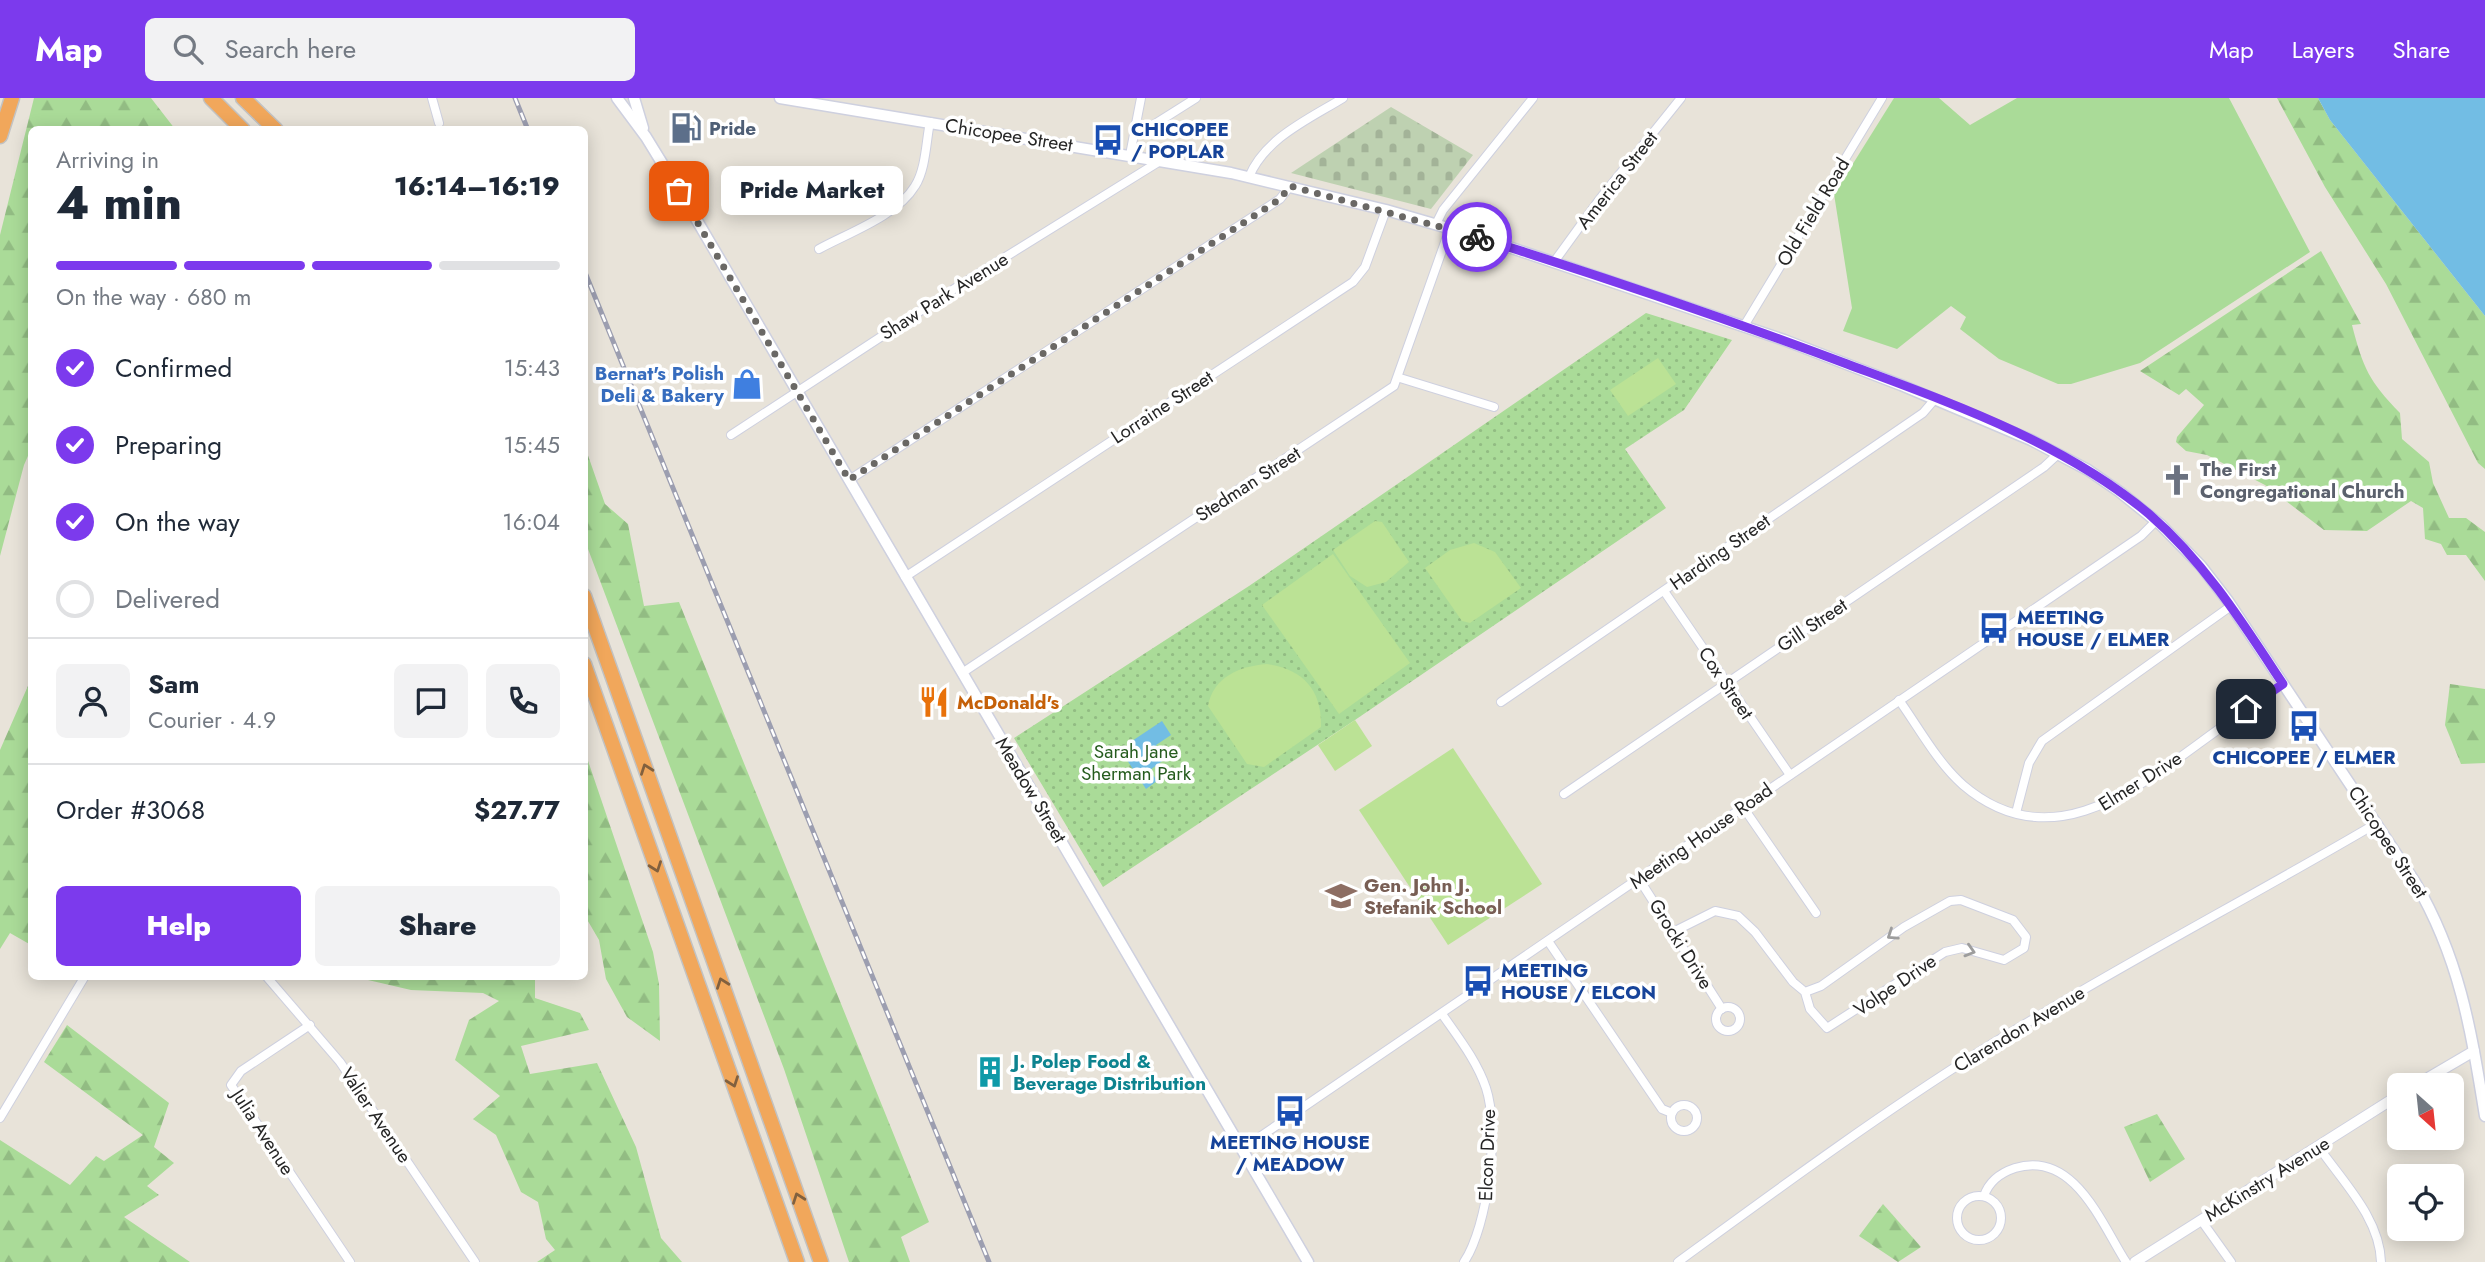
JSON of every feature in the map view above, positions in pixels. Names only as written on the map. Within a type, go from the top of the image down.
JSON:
[{"type":"highway","points":[[0,136],[12,98]]},
{"type":"highway","points":[[211,98],[239,126]]},
{"type":"highway","points":[[243,98],[272,126]]},
{"type":"highway","points":[[588,607],[821,1262]]},
{"type":"highway","points":[[588,675],[797,1262]]},
{"type":"main road","name":"Meadow Street","points":[[617,98],[646,137],[1308,1262]]},
{"type":"main road","name":"Chicopee Street","points":[[780,98],[826,102],[1249,177],[1436,224],[1744,326],[1935,399],[2057,453],[2104,481],[2156,521],[2192,556],[2231,606],[2417,885],[2449,950],[2480,1049],[2485,1116]]},
{"type":"main road","name":"Meadow Street","points":[[636,101],[646,137]]},
{"type":"street","points":[[432,98],[439,123]]},
{"type":"street","points":[[1130,155],[1141,98]]},
{"type":"street","points":[[1135,131],[1147,129],[1196,98]]},
{"type":"street","points":[[1249,177],[1257,161],[1277,140],[1343,98]]},
{"type":"street","points":[[1436,224],[1443,210],[1533,98]]},
{"type":"street","name":"America Street","points":[[1554,262],[1599,200],[1681,98]]},
{"type":"street","name":"Old Field Road","points":[[1744,326],[1882,98]]},
{"type":"street","points":[[819,249],[884,214],[909,195],[918,179],[930,122]]},
{"type":"street","name":"Shaw Park Avenue","points":[[731,435],[1160,161]]},
{"type":"street","points":[[849,480],[1280,199],[1290,186]]},
{"type":"street","name":"Lorraine Street","points":[[905,577],[1353,282],[1365,267],[1386,210]]},
{"type":"street","name":"Stedman Street","points":[[962,673],[1382,396],[1400,378],[1450,229]]},
{"type":"street","points":[[1400,378],[1494,407]]},
{"type":"street","name":"Harding Street","points":[[1501,702],[1923,413],[1935,399]]},
{"type":"street","name":"Gill Street","points":[[1564,794],[2044,467],[2057,453]]},
{"type":"street","name":"Meeting House Road","points":[[1242,1149],[2141,536],[2156,521]]},
{"type":"street","name":"Cox Street","points":[[1664,591],[1790,775]]},
{"type":"street","points":[[2016,813],[2029,763],[2042,741],[2231,606]]},
{"type":"street","name":"Elmer Drive","points":[[1899,700],[1956,778],[1982,799],[2016,813],[2061,817],[2106,805],[2158,774],[2283,684]]},
{"type":"street","points":[[1743,807],[1816,913]]},
{"type":"street","name":"Clarendon Avenue","points":[[1678,1262],[1856,1133],[1950,1070],[2081,991],[2377,823]]},
{"type":"street","name":"Grocki Drive","points":[[1639,879],[1722,1009]]},
{"type":"street","name":"Volpe Drive","points":[[1673,932],[1710,912],[1721,910],[1732,913],[1749,926],[1793,982],[1805,992],[1813,1014],[1828,1028],[1949,950],[1962,948],[1992,958],[2009,958],[2026,945],[2024,931],[2013,920],[1988,909],[1961,901],[1947,901],[1898,930],[1821,986],[1805,992]]},
{"type":"street","points":[[1548,941],[1662,1108],[1672,1113]]},
{"type":"street","points":[[0,1118],[83,980]]},
{"type":"street","name":"Valier Avenue","points":[[270,980],[310,1025],[356,1085],[475,1262]]},
{"type":"street","name":"Elcon Drive","points":[[1442,1014],[1481,1076],[1491,1112],[1485,1209],[1476,1240],[1464,1262]]},
{"type":"street","name":"Julia Avenue","points":[[310,1025],[241,1071],[231,1085],[350,1262]]},
{"type":"street","points":[[2437,1073],[2480,1049]]},
{"type":"street","name":"McKinstry Avenue","points":[[2135,1262],[2387,1103]]},
{"type":"street","points":[[2318,1146],[2369,1219],[2381,1247],[2381,1262]]},
{"type":"street","points":[[1984,1196],[1993,1181],[2012,1169],[2037,1165],[2057,1169],[2076,1185],[2126,1262]]},
{"type":"street","points":[[1984,1196],[1998,1207],[2000,1223],[1989,1237],[1973,1239],[1960,1230],[1957,1212],[1969,1198],[1984,1196]]},
{"type":"street","points":[[2201,1220],[2231,1262]]},
{"type":"green space","points":[[34,98],[151,98],[173,126],[28,126],[28,456],[0,556],[0,235]]},
{"type":"green space","points":[[1894,98],[1939,98],[1970,125],[2017,98],[2229,98],[2310,252],[2140,363],[2071,384],[2058,384],[1999,359],[1960,329],[1966,317],[1951,306],[1897,349],[1843,331],[1852,308],[1834,194]]},
{"type":"green space","points":[[2277,98],[2318,98],[2330,120],[2485,316],[2485,469],[2478,463],[2386,284],[2325,187]]},
{"type":"green space","points":[[1391,107],[1473,155],[1431,209],[1291,173]]},
{"type":"green space","points":[[2321,251],[2361,324],[2352,325],[2368,373],[2400,413],[2402,439],[2429,462],[2433,483],[2449,518],[2466,518],[2485,532],[2485,581],[2466,555],[2447,555],[2441,544],[2425,539],[2423,508],[2411,501],[2367,531],[2324,530],[2265,485],[2207,455],[2186,451],[2176,442],[2177,437],[2204,405],[2186,389],[2179,395],[2140,371]]},
{"type":"green space","name":"Sarah Jane Sherman Park","points":[[1646,313],[1732,340],[1684,410],[1625,449],[1666,508],[1355,720],[1103,887],[1014,738],[1249,586]]},
{"type":"green space","points":[[1658,358],[1676,384],[1628,416],[1610,390]]},
{"type":"green space","points":[[588,455],[605,504],[628,524],[644,606],[679,602],[929,1222],[901,1237],[910,1262],[849,1262],[784,1069],[588,549]]},
{"type":"green space","points":[[1375,521],[1382,522],[1409,562],[1386,582],[1367,587],[1350,576],[1333,550]]},
{"type":"green space","points":[[1474,543],[1495,552],[1521,588],[1470,623],[1462,621],[1425,568],[1450,550]]},
{"type":"green space","points":[[1333,554],[1410,663],[1339,714],[1262,605]]},
{"type":"green space","points":[[1267,664],[1291,671],[1308,684],[1318,702],[1321,727],[1264,767],[1247,764],[1208,706],[1216,687],[1229,675],[1247,667]]},
{"type":"green space","points":[[2450,684],[2485,689],[2485,763],[2461,764],[2445,725]]},
{"type":"green space","points":[[28,686],[28,943],[10,933],[0,949],[0,750]]},
{"type":"green space","points":[[1355,720],[1372,746],[1335,771],[1318,745]]},
{"type":"green space","points":[[1453,748],[1542,884],[1448,945],[1359,810]]},
{"type":"green space","points":[[588,761],[653,952],[659,984],[660,1041],[627,1017],[606,979],[599,940],[588,921]]},
{"type":"green space","points":[[368,980],[535,980],[535,998],[580,1013],[589,1030],[521,1046],[530,1074],[597,1063],[636,1147],[661,1238],[682,1262],[537,1262],[555,1250],[546,1239],[538,1202],[521,1192],[496,1135],[473,1119],[500,1096],[455,1060],[469,1020],[499,1001],[483,993],[411,990]]},
{"type":"green space","points":[[67,1025],[169,1103],[154,1147],[174,1163],[147,1186],[159,1195],[124,1217],[190,1262],[0,1262],[0,1140],[70,1185],[96,1156],[104,1161],[143,1135],[44,1062]]},
{"type":"green space","points":[[2157,1114],[2185,1159],[2150,1182],[2124,1127]]},
{"type":"green space","points":[[1883,1204],[1921,1247],[1898,1262],[1859,1236]]},
{"type":"water","points":[[2318,98],[2485,98],[2485,316],[2330,120]]},
{"type":"water","points":[[1162,721],[1171,735],[1156,745],[1165,759],[1150,770],[1157,781],[1146,789],[1127,760],[1139,752],[1132,741]]},
{"type":"railway","points":[[515,98],[526,126]]},
{"type":"railway","points":[[588,280],[989,1262]]},
{"type":"way so far","points":[[679,191],[849,480],[1280,199],[1290,186],[1386,210],[1477,237]]},
{"type":"place","name":"Pride","points":[[686,128]]},
{"type":"place","name":"CHICOPEE / POPLAR","points":[[1108,140]]},
{"type":"place","name":"Pride Market","points":[[679,191]]},
{"type":"place","name":"Bernat's Polish Deli & Bakery","points":[[747,384]]},
{"type":"place","name":"The First Congregational Church","points":[[2177,480]]},
{"type":"place","name":"MEETING HOUSE / ELMER","points":[[1994,628]]},
{"type":"place","name":"McDonald's","points":[[934,702]]},
{"type":"place","name":"CHICOPEE / ELMER","points":[[2304,726]]},
{"type":"place","name":"Gen. John J. Stefanik School","points":[[1341,896]]},
{"type":"place","name":"MEETING HOUSE / ELCON","points":[[1478,981]]},
{"type":"place","name":"J. Polep Food & Beverage Distribution","points":[[990,1072]]},
{"type":"place","name":"MEETING HOUSE / MEADOW","points":[[1290,1111]]},
{"type":"route","points":[[1477,237],[1766,334],[1901,385],[2031,440],[2088,470],[2136,504],[2183,546],[2219,589],[2283,684],[2246,709]]}]
